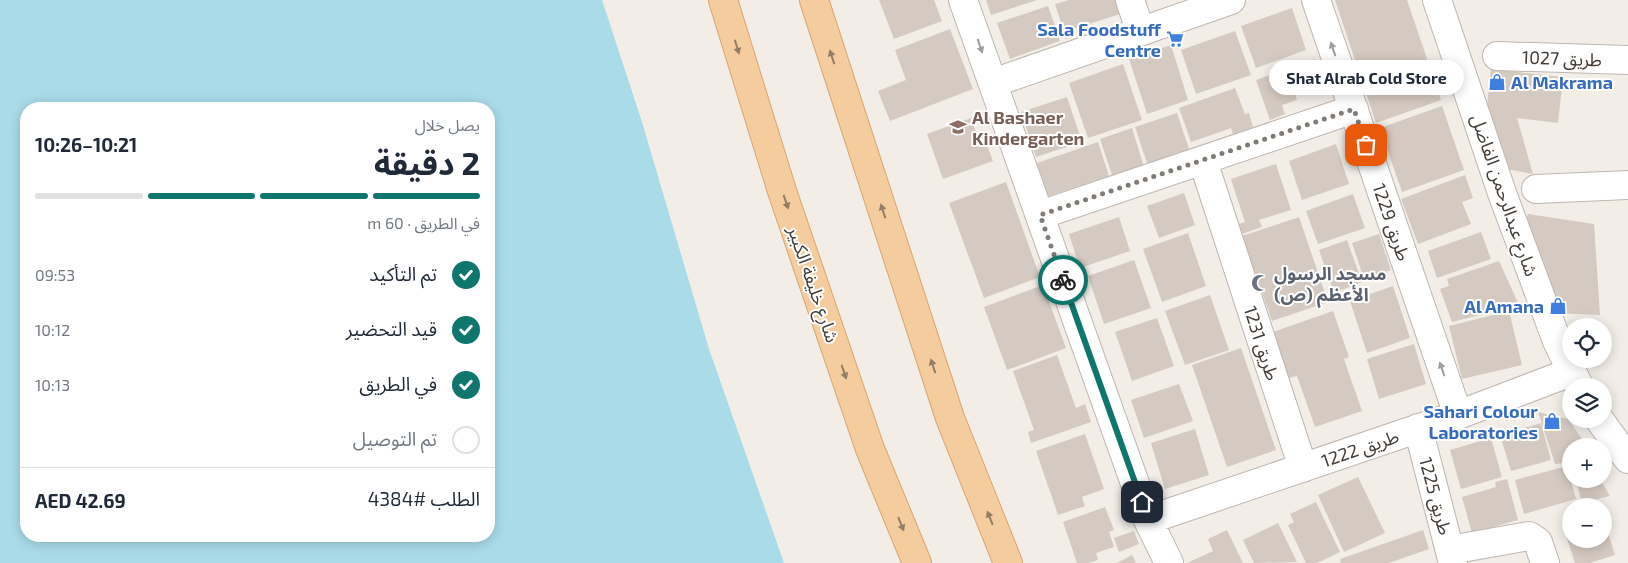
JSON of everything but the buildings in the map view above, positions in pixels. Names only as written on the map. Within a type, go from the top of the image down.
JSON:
[{"type":"main road","name":"شارع خليفة الكبير","points":[[723,0],[782,191],[867,440],[917,563]]},
{"type":"main road","points":[[814,0],[950,418],[1008,563]]},
{"type":"street","points":[[963,0],[1148,520],[1169,563]]},
{"type":"street","points":[[1130,0],[1140,30]]},
{"type":"street","points":[[993,83],[1140,30],[1231,0]]},
{"type":"street","name":"طريق 1229","points":[[1316,0],[1458,415]]},
{"type":"street","name":"شارع عبدالرحمن الفاضل","points":[[1438,0],[1502,194],[1557,341],[1575,378]]},
{"type":"street","name":"طريق 1027","points":[[1497,56],[1628,60]]},
{"type":"street","points":[[1040,215],[1354,109]]},
{"type":"street","name":"طريق 1231","points":[[1203,161],[1304,468]]},
{"type":"street","points":[[1536,188],[1628,185]]},
{"type":"street","name":"طريق 1222","points":[[1148,520],[1418,428],[1562,383]]},
{"type":"street","name":"طريق 1225","points":[[1418,428],[1452,557]]},
{"type":"street","points":[[1606,428],[1628,459]]},
{"type":"street","points":[[1452,557],[1529,536],[1538,542],[1545,563]]},
{"type":"water","points":[[0,0],[602,0],[642,122],[709,349],[784,563],[0,563]]},
{"type":"way so far","points":[[1063,280],[1040,215],[1354,109],[1366,145]]},
{"type":"place","name":"Sala Foodstuff Centre","points":[[1175,39]]},
{"type":"place","name":"Al Makrama","points":[[1497,82]]},
{"type":"place","name":"Al Bashaer Kindergarten","points":[[958,127]]},
{"type":"place","name":"Shat Alrab Cold Store","points":[[1366,145]]},
{"type":"place","name":"مسجد الرسول الأعظم (ص)","points":[[1260,283]]},
{"type":"place","name":"Al Amana","points":[[1558,306]]},
{"type":"place","name":"Sahari Colour Laboratories","points":[[1552,421]]},
{"type":"route","points":[[1063,280],[1142,502]]}]
